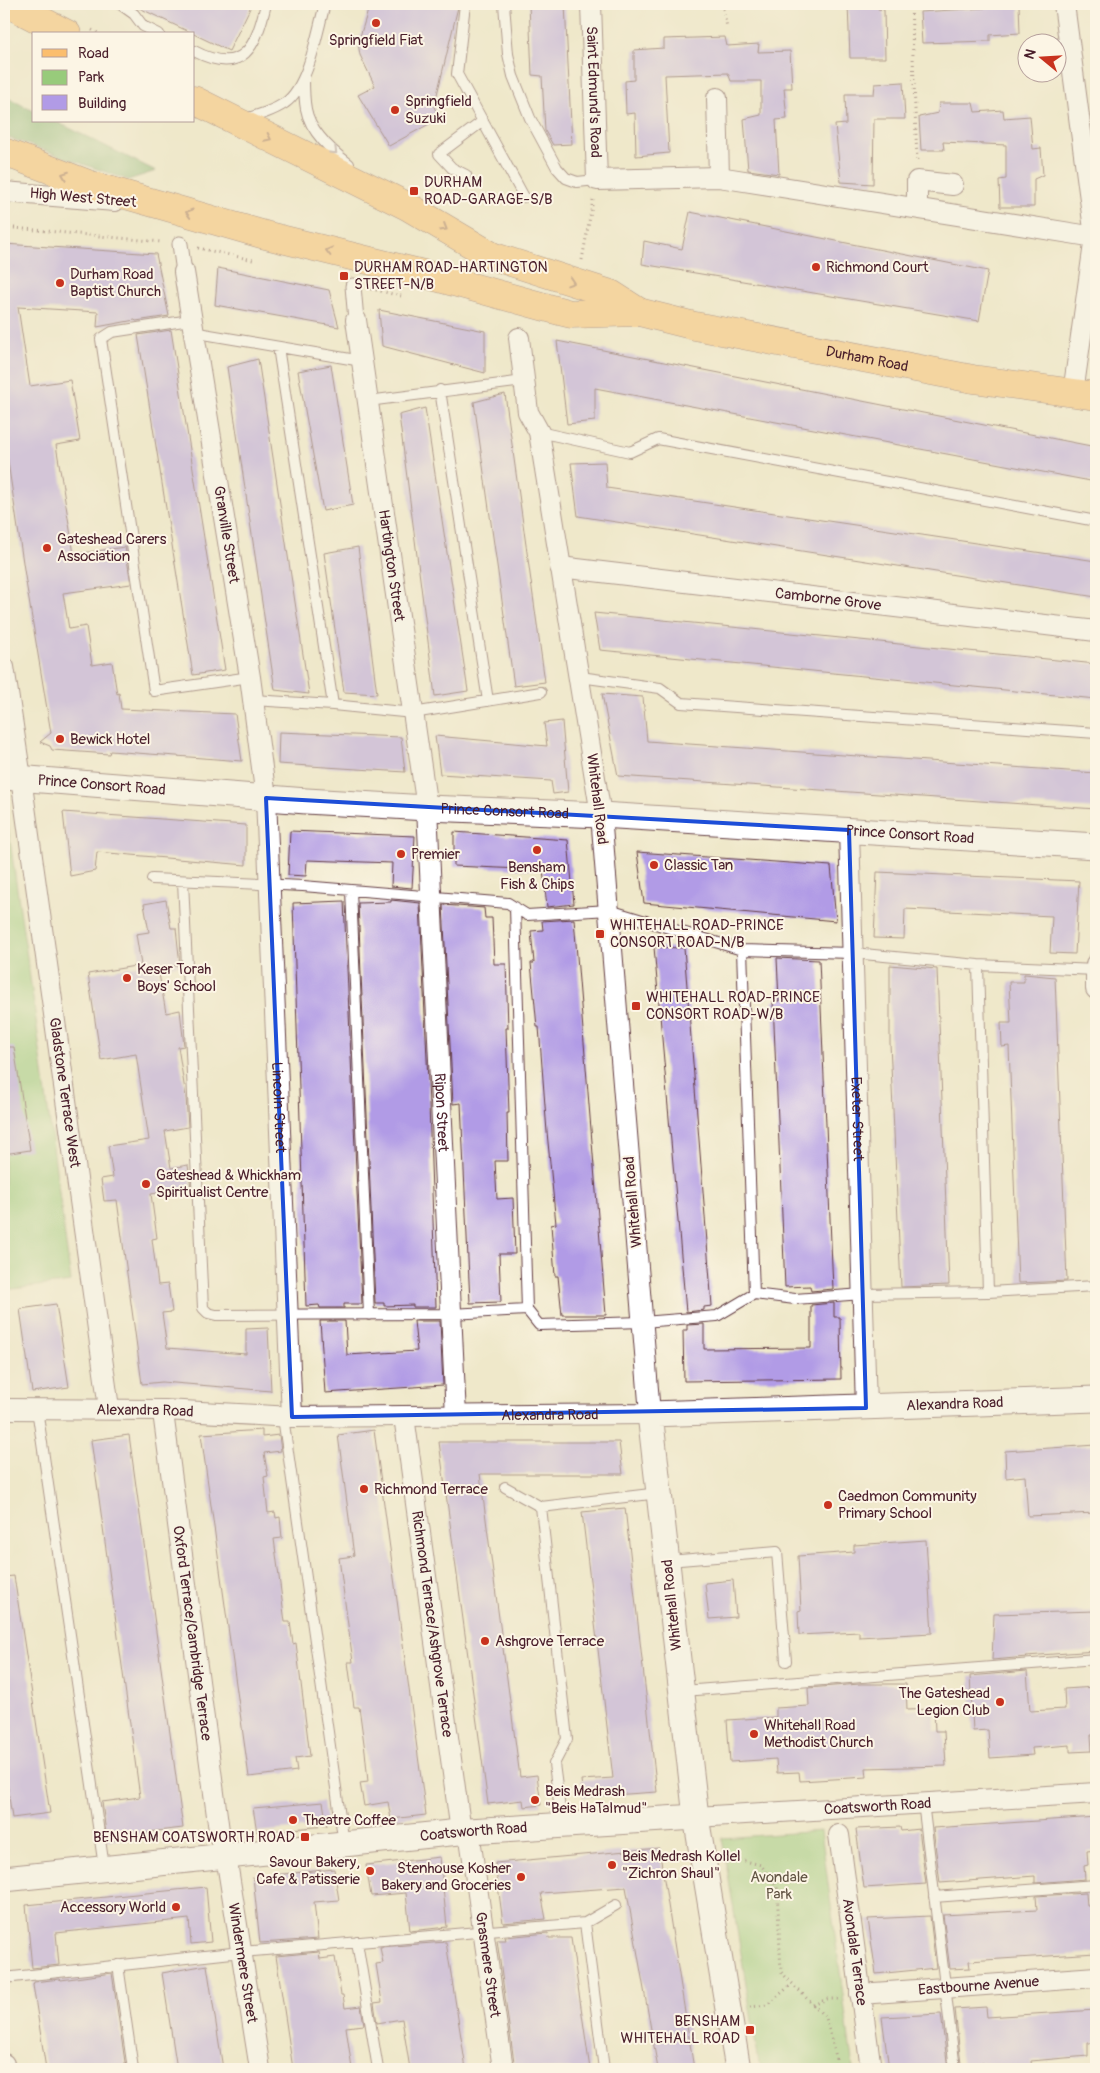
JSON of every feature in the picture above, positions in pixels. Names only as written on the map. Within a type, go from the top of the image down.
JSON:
[{"type":"main road","points":[[9,4],[63,32]]},
{"type":"main road","points":[[195,101],[407,206],[492,256],[611,294],[639,312]]},
{"type":"main road","points":[[4,152],[91,185],[264,235],[428,275],[563,312],[572,314],[639,312]]},
{"type":"main road","name":"Durham Road","points":[[639,312],[701,327],[973,379],[1084,395]]},
{"type":"street","name":"Saint Edmund's Road","points":[[591,4],[597,180]]},
{"type":"street","points":[[1064,4],[1094,237],[1094,265],[1084,395]]},
{"type":"street","points":[[717,98],[719,177]]},
{"type":"street","points":[[597,180],[719,177],[1094,237]]},
{"type":"street","points":[[917,208],[917,181],[953,185]]},
{"type":"street","name":"High West Street","points":[[4,192],[162,205]]},
{"type":"street","points":[[180,244],[184,272]]},
{"type":"street","name":"Granville Street","points":[[184,272],[191,326],[250,677],[266,798]]},
{"type":"street","points":[[353,286],[356,320]]},
{"type":"street","name":"Hartington Street","points":[[356,320],[427,808]]},
{"type":"street","name":"Whitehall Road","points":[[518,338],[528,412],[539,432],[601,815],[650,1414],[696,1817],[738,2069]]},
{"type":"street","name":"Camborne Grove","points":[[560,567],[1096,631]]},
{"type":"street","name":"Gladstone Terrace West","points":[[4,667],[12,778],[109,1408]]},
{"type":"street","name":"Prince Consort Road","points":[[12,778],[266,798],[427,808],[601,815],[1096,846]]},
{"type":"street","name":"Lincoln Street","points":[[266,798],[287,1315],[288,1417]]},
{"type":"street","name":"Ripon Street","points":[[427,808],[456,1416]]},
{"type":"street","name":"Exeter Street","points":[[848,830],[866,1408]]},
{"type":"street","points":[[1096,964],[1096,989]]},
{"type":"street","name":"Alexandra Road","points":[[4,1409],[109,1408],[288,1417],[456,1416],[650,1414],[1096,1399]]},
{"type":"street","name":"Oxford Terrace/Cambridge Terrace","points":[[164,1410],[165,1430],[220,1838],[226,1856]]},
{"type":"street","name":"Richmond Terrace/Ashgrove Terrace","points":[[404,1416],[465,1831]]},
{"type":"street","name":"Coatsworth Road","points":[[4,1879],[465,1831],[1096,1793]]},
{"type":"street","name":"Grasmere Street","points":[[465,1831],[483,1932],[503,2069]]},
{"type":"street","name":"Avondale Terrace","points":[[839,1835],[871,2069]]},
{"type":"street","name":"Windermere Street","points":[[226,1856],[260,2069]]},
{"type":"street","name":"Eastbourne Avenue","points":[[861,2001],[945,1987],[1096,1977]]},
{"type":"street","points":[[4,2064],[4,2069]]},
{"type":"lane","points":[[120,4],[134,14],[143,26],[154,32]]},
{"type":"lane","points":[[195,52],[224,60],[239,58],[251,49],[259,33],[266,4]]},
{"type":"lane","points":[[235,122],[264,114],[284,104],[292,97],[304,77],[325,4]]},
{"type":"lane","points":[[465,4],[457,74],[524,197]]},
{"type":"lane","points":[[504,4],[508,54],[513,76],[530,118],[557,168],[566,178],[577,182],[597,180]]},
{"type":"lane","points":[[304,77],[306,110],[314,128],[333,152],[407,206]]},
{"type":"lane","points":[[466,175],[452,168],[439,154],[483,121]]},
{"type":"lane","points":[[250,677],[154,691],[101,338],[112,332],[191,326],[278,347],[362,361]]},
{"type":"lane","points":[[278,347],[332,705]]},
{"type":"lane","points":[[368,401],[440,390],[524,381]]},
{"type":"lane","points":[[440,390],[488,701]]},
{"type":"lane","points":[[539,432],[630,452],[658,439],[1096,521]]},
{"type":"lane","points":[[580,677],[660,688],[681,703],[1096,733]]},
{"type":"lane","points":[[253,700],[413,713],[542,692]]},
{"type":"lane","points":[[152,879],[351,890],[508,903],[527,915],[609,910],[742,950],[852,953],[978,965],[1096,969]]},
{"type":"lane","points":[[183,880],[202,1308],[208,1313],[216,1315],[451,1314],[527,1310]]},
{"type":"lane","points":[[351,890],[369,1314]]},
{"type":"lane","points":[[515,907],[527,1310],[538,1325],[643,1322],[717,1316],[754,1294],[794,1299],[863,1294],[988,1292],[1096,1286]]},
{"type":"lane","points":[[742,950],[754,1294]]},
{"type":"lane","points":[[978,965],[988,1292]]},
{"type":"lane","points":[[37,1409],[104,1868]]},
{"type":"lane","points":[[288,1417],[344,1844]]},
{"type":"lane","points":[[505,1487],[541,1507],[659,1493]]},
{"type":"lane","points":[[541,1507],[567,1739],[554,1764],[562,1825]]},
{"type":"lane","points":[[667,1561],[777,1552],[786,1660]]},
{"type":"lane","points":[[682,1691],[1096,1659]]},
{"type":"lane","points":[[923,1802],[955,2069]]},
{"type":"lane","points":[[934,1897],[1096,1885]]},
{"type":"lane","points":[[4,1978],[241,1952],[585,1923],[616,1905]]},
{"type":"lane","points":[[585,1923],[604,2069]]},
{"type":"lane","points":[[357,1942],[378,2069]]},
{"type":"lane","points":[[118,1966],[133,2069]]},
{"type":"path","points":[[722,4],[727,27]]},
{"type":"path","points":[[911,4],[917,181]]},
{"type":"path","points":[[581,266],[597,180]]},
{"type":"path","points":[[703,1851],[761,1865],[777,1887],[781,1972],[826,2018],[836,2057],[835,2069]]},
{"type":"path","points":[[729,2010],[767,2005],[792,1984]]},
{"type":"path","points":[[813,2005],[828,1999],[844,1998],[861,2001]]},
{"type":"highlighted area","points":[[266,798],[849,830],[866,1408],[292,1417]]},
{"type":"green space","points":[[4,96],[32,110],[32,122],[57,122],[156,171],[128,180],[4,136]]},
{"type":"green space","points":[[4,800],[71,1282],[4,1290]]},
{"type":"green space","name":"Avondale Park","points":[[821,1831],[853,2069],[760,2069],[722,1838]]},
{"type":"building","points":[[131,4],[252,4],[229,51],[195,35],[195,32],[189,32]]},
{"type":"building","points":[[370,4],[444,4],[458,7],[434,107],[440,118],[389,146],[358,95],[375,86],[360,55],[358,43]]},
{"type":"building","points":[[529,4],[565,4],[572,144],[553,145],[545,131],[542,76],[532,75]]},
{"type":"building","points":[[848,4],[878,4],[878,9],[884,10],[885,58],[850,58]]},
{"type":"building","points":[[984,4],[1019,4],[1020,32],[990,35],[990,41],[922,43],[920,12],[985,8]]},
{"type":"building","points":[[725,37],[727,46],[759,44],[758,52],[790,51],[792,88],[784,88],[787,119],[776,120],[779,174],[748,170],[744,119],[761,115],[761,81],[731,81],[728,73],[665,75],[669,153],[636,156],[635,113],[626,114],[625,81],[634,80],[634,50],[664,48],[664,39]]},
{"type":"building","points":[[903,82],[905,119],[874,119],[873,184],[841,182],[835,125],[846,124],[845,94],[874,94],[875,84]]},
{"type":"building","points":[[939,103],[973,103],[975,112],[1003,110],[1004,118],[1030,116],[1033,149],[1041,148],[1043,175],[1034,179],[1034,207],[1000,207],[999,180],[1006,179],[1006,145],[943,142],[944,150],[921,150],[919,117],[938,113]]},
{"type":"building","name":"Richmond Court","points":[[690,212],[988,271],[979,321],[642,264],[644,241],[682,249]]},
{"type":"building","points":[[4,244],[156,254],[169,316],[97,327],[98,312],[18,307],[30,386],[70,380],[80,441],[56,445],[74,554],[125,547],[131,584],[63,593],[69,629],[86,626],[92,665],[112,662],[121,709],[235,714],[242,761],[110,751],[109,754],[52,750],[50,746],[40,742],[51,733],[4,435]]},
{"type":"building","points":[[218,268],[329,290],[339,327],[215,305]]},
{"type":"building","points":[[379,310],[485,331],[485,373],[382,346]]},
{"type":"building","points":[[171,330],[225,670],[193,675],[138,335]]},
{"type":"building","points":[[557,341],[1096,447],[1096,482],[595,388],[595,421],[567,424]]},
{"type":"building","points":[[258,359],[309,694],[275,690],[227,367]]},
{"type":"building","points":[[331,365],[353,505],[323,511],[298,371]]},
{"type":"building","points":[[505,394],[545,682],[514,686],[474,402]]},
{"type":"building","points":[[425,408],[468,691],[435,696],[399,415]]},
{"type":"building","points":[[605,462],[607,488],[1096,561],[1096,597],[578,516],[571,463]]},
{"type":"building","points":[[358,547],[377,694],[344,692],[324,553]]},
{"type":"building","points":[[594,613],[1096,664],[1096,699],[600,650]]},
{"type":"building","points":[[602,694],[643,697],[647,741],[1096,773],[1096,809],[618,776]]},
{"type":"building","points":[[562,721],[568,792],[553,794],[551,781],[440,774],[435,736],[547,746],[544,723]]},
{"type":"building","points":[[279,732],[401,737],[405,772],[278,764]]},
{"type":"building","points":[[63,812],[246,825],[246,865],[97,852],[95,871],[70,876]]},
{"type":"building","points":[[290,831],[415,836],[412,888],[391,886],[392,863],[307,860],[306,876],[288,875]]},
{"type":"building","points":[[454,832],[568,840],[574,904],[547,907],[543,870],[454,866]]},
{"type":"building","points":[[637,852],[831,866],[836,921],[644,903]]},
{"type":"building","points":[[877,872],[1079,881],[1075,954],[1050,953],[1052,916],[905,909],[904,939],[874,938]]},
{"type":"building","points":[[166,900],[171,928],[176,928],[180,965],[158,968],[166,1013],[180,1010],[184,1046],[178,1047],[186,1097],[188,1127],[165,1131],[171,1168],[188,1165],[191,1188],[151,1194],[157,1238],[152,1239],[158,1285],[168,1284],[172,1312],[162,1313],[167,1348],[246,1354],[246,1329],[268,1328],[271,1391],[162,1382],[142,1384],[117,1200],[104,1201],[101,1179],[113,1177],[108,1146],[149,1140],[136,1054],[101,1060],[88,974],[141,965],[136,934],[149,932],[144,904]]},
{"type":"building","points":[[391,900],[420,903],[436,1307],[413,1307],[413,1305],[384,1306],[384,1303],[375,1303],[358,903],[391,902]]},
{"type":"building","points":[[344,901],[362,1304],[344,1304],[344,1308],[320,1308],[319,1305],[306,1306],[293,903]]},
{"type":"building","points":[[443,905],[484,908],[485,918],[492,918],[494,964],[506,964],[508,1161],[495,1161],[497,1199],[513,1198],[515,1254],[499,1254],[501,1302],[470,1303],[461,1103],[453,1104]]},
{"type":"building","points":[[574,919],[606,1315],[562,1315],[558,1276],[555,1276],[551,1225],[556,1224],[539,1027],[537,1027],[531,963],[534,963],[531,931],[543,930],[542,921]]},
{"type":"building","points":[[654,947],[684,948],[712,1306],[704,1307],[704,1310],[686,1312]]},
{"type":"building","points":[[777,958],[819,960],[833,1289],[811,1291],[810,1286],[785,1287],[773,1001],[779,1001]]},
{"type":"building","points":[[890,965],[937,969],[949,1285],[901,1287],[890,1043]]},
{"type":"building","points":[[1024,974],[1055,977],[1067,1281],[1018,1283],[1009,1046],[1002,1047],[1001,1023],[1011,1023],[1009,982],[1024,982]]},
{"type":"building","points":[[4,1047],[14,1047],[30,1150],[4,1154]]},
{"type":"building","points":[[834,1303],[834,1317],[840,1317],[841,1379],[684,1381],[683,1330],[687,1330],[687,1325],[704,1324],[704,1349],[811,1348],[811,1305]]},
{"type":"building","points":[[56,1304],[69,1387],[32,1392],[20,1309]]},
{"type":"building","points":[[320,1321],[345,1321],[347,1355],[417,1351],[414,1321],[440,1321],[443,1385],[325,1393]]},
{"type":"building","points":[[262,1430],[262,1437],[279,1435],[281,1451],[264,1453],[268,1476],[264,1477],[268,1513],[275,1512],[276,1518],[280,1517],[282,1538],[274,1539],[285,1622],[290,1622],[293,1644],[296,1643],[310,1756],[295,1758],[297,1771],[249,1777],[201,1434]]},
{"type":"building","points":[[374,1430],[426,1815],[391,1819],[388,1802],[364,1806],[360,1783],[368,1782],[365,1751],[359,1707],[354,1707],[348,1662],[353,1662],[339,1558],[354,1556],[338,1435]]},
{"type":"building","points":[[129,1435],[183,1828],[148,1832],[148,1836],[107,1841],[102,1802],[140,1797],[91,1440]]},
{"type":"building","points":[[439,1442],[619,1442],[623,1474],[480,1474],[520,1777],[537,1775],[541,1805],[524,1807],[523,1800],[488,1804]]},
{"type":"building","points":[[1096,1445],[1096,1513],[1028,1516],[1025,1476],[1006,1478],[1005,1451]]},
{"type":"building","points":[[625,1508],[657,1792],[583,1797],[581,1780],[613,1778],[582,1512]]},
{"type":"building","points":[[926,1540],[932,1633],[859,1637],[859,1632],[799,1635],[798,1611],[801,1610],[798,1556],[854,1552],[854,1545]]},
{"type":"building","points":[[14,1576],[50,1813],[12,1818],[4,1761],[4,1577]]},
{"type":"building","points":[[733,1580],[736,1617],[709,1619],[705,1583]]},
{"type":"building","points":[[1096,1611],[1096,1651],[992,1660],[994,1614]]},
{"type":"building","points":[[1027,1671],[1030,1711],[1065,1709],[1064,1689],[1096,1687],[1096,1735],[1091,1735],[1092,1751],[1070,1752],[1070,1745],[1032,1748],[1033,1755],[990,1758],[988,1730],[973,1731],[970,1676]]},
{"type":"building","points":[[860,1684],[906,1684],[907,1710],[934,1709],[935,1731],[944,1731],[946,1766],[866,1768],[867,1777],[800,1781],[799,1772],[777,1773],[776,1759],[730,1762],[727,1720],[776,1717],[776,1708],[809,1706],[808,1688]]},
{"type":"building","points":[[323,1802],[327,1826],[257,1832],[253,1808]]},
{"type":"building","points":[[1096,1817],[1096,1850],[1087,1851],[1088,1865],[1084,1866],[1085,1879],[1035,1883],[1035,1876],[940,1883],[933,1828]]},
{"type":"building","points":[[900,1827],[901,1831],[919,1829],[926,1884],[864,1888],[856,1829]]},
{"type":"building","points":[[659,1848],[694,2069],[658,2069],[626,1887],[541,1893],[546,1919],[503,1923],[495,1863]]},
{"type":"building","points":[[440,1857],[447,1927],[410,1931],[406,1893],[371,1896],[366,1865]]},
{"type":"building","points":[[334,1869],[339,1900],[314,1902],[318,1939],[260,1943],[253,1877]]},
{"type":"building","points":[[206,1887],[211,1942],[191,1944],[189,1919],[56,1933],[59,1965],[32,1968],[26,1905]]},
{"type":"building","points":[[1086,1893],[1087,1906],[1096,1906],[1096,1953],[969,1961],[970,1968],[950,1969],[943,1915],[1037,1910],[1036,1896]]},
{"type":"building","points":[[930,1916],[936,1968],[876,1974],[868,1919]]},
{"type":"building","points":[[548,1933],[549,1938],[571,1938],[590,2069],[515,2069],[497,1940],[506,1940],[505,1937]]},
{"type":"building","points":[[446,1942],[466,2069],[410,2069],[402,2019],[377,2023],[374,2003],[382,2002],[376,1964],[383,1963],[380,1947]]},
{"type":"building","points":[[319,1952],[320,1959],[335,1957],[345,2008],[361,2006],[364,2025],[346,2027],[352,2069],[293,2069],[276,1956]]},
{"type":"building","points":[[207,1965],[223,2069],[177,2069],[162,1973]]},
{"type":"building","points":[[112,1973],[126,2069],[46,2069],[34,1982]]},
{"type":"building","points":[[986,2007],[987,2017],[1096,2010],[1096,2043],[1088,2043],[1088,2056],[1031,2061],[1032,2069],[984,2069],[983,2063],[961,2064],[955,2009]]},
{"type":"building","points":[[941,2014],[948,2069],[889,2069],[882,2017]]},
{"type":"place","name":"Springfield Fiat","points":[[376,23]]},
{"type":"place","name":"Springfield Suzuki","points":[[395,110]]},
{"type":"place","name":"DURHAM ROAD-GARAGE-S/B","points":[[414,191]]},
{"type":"place","name":"Richmond Court","points":[[816,267]]},
{"type":"place","name":"DURHAM ROAD-HARTINGTON STREET-N/B","points":[[344,276]]},
{"type":"place","name":"Durham Road Baptist Church","points":[[60,283]]},
{"type":"place","name":"Gateshead Carers Association","points":[[47,548]]},
{"type":"place","name":"Bewick Hotel","points":[[60,739]]},
{"type":"place","name":"Bensham Fish & Chips","points":[[537,850]]},
{"type":"place","name":"Premier","points":[[401,854]]},
{"type":"place","name":"Classic Tan","points":[[654,865]]},
{"type":"place","name":"WHITEHALL ROAD-PRINCE CONSORT ROAD-N/B","points":[[600,934]]},
{"type":"place","name":"Keser Torah Boys' School","points":[[127,978]]},
{"type":"place","name":"WHITEHALL ROAD-PRINCE CONSORT ROAD-W/B","points":[[636,1006]]},
{"type":"place","name":"Gateshead & Whickham Spiritualist Centre","points":[[146,1184]]},
{"type":"place","name":"Richmond Terrace","points":[[364,1489]]},
{"type":"place","name":"Caedmon Community Primary School","points":[[828,1505]]},
{"type":"place","name":"Ashgrove Terrace","points":[[485,1641]]},
{"type":"place","name":"The Gateshead Legion Club","points":[[1000,1702]]},
{"type":"place","name":"Whitehall Road Methodist Church","points":[[754,1734]]},
{"type":"place","name":"Beis Medrash \"Beis HaTalmud\"","points":[[535,1800]]},
{"type":"place","name":"Theatre Coffee","points":[[293,1820]]},
{"type":"place","name":"BENSHAM COATSWORTH ROAD","points":[[305,1837]]},
{"type":"place","name":"Beis Medrash Kollel \"Zichron Shaul\"","points":[[612,1865]]},
{"type":"place","name":"Savour Bakery, Cafe & Patisserie","points":[[370,1871]]},
{"type":"place","name":"Stenhouse Kosher Bakery and Groceries","points":[[521,1877]]},
{"type":"place","name":"Accessory World","points":[[176,1907]]},
{"type":"place","name":"BENSHAM WHITEHALL ROAD","points":[[750,2030]]}]
